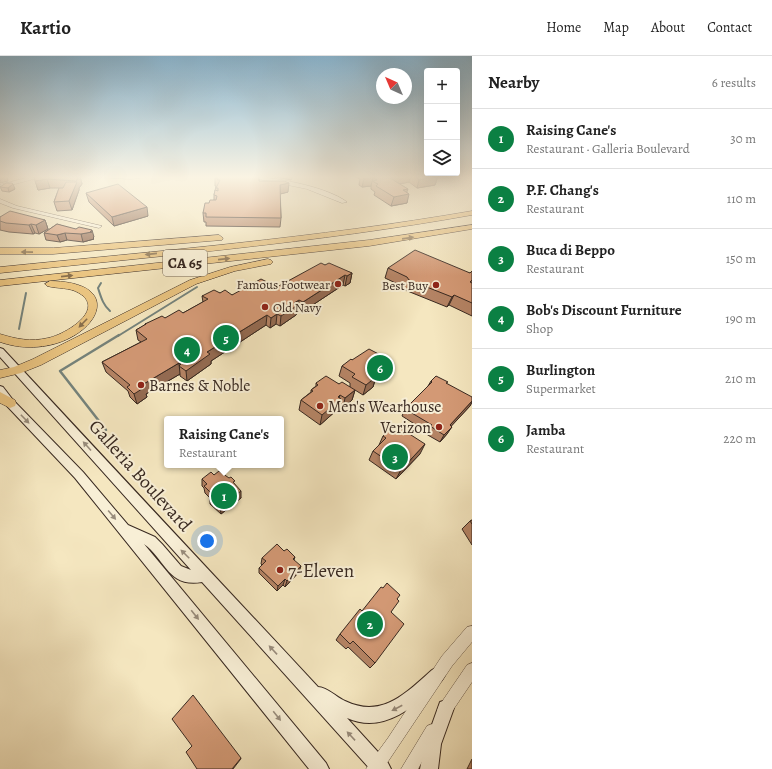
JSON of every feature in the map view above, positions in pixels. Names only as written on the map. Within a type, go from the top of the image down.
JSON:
[{"type":"highway","name":"CA 65","points":[[0,270],[329,235],[403,225],[472,213]]},
{"type":"highway","name":"CA 65","points":[[0,283],[369,243],[472,227]]},
{"type":"highway","points":[[0,251],[44,252],[306,234],[329,235]]},
{"type":"highway","points":[[0,264],[177,242]]},
{"type":"highway","points":[[0,374],[17,370],[37,362],[205,277],[248,265],[369,243]]},
{"type":"highway","points":[[0,289],[49,284],[67,285],[86,293],[92,303],[90,316],[80,326],[54,340],[42,343],[20,344],[0,338]]},
{"type":"main road","name":"Galleria Boulevard","points":[[0,351],[169,538],[205,575],[378,768]]},
{"type":"main road","points":[[0,389],[5,400],[79,475],[320,769]]},
{"type":"main road","points":[[125,530],[139,534],[148,540],[157,547],[182,574],[190,577],[205,575]]},
{"type":"main road","points":[[299,679],[328,701],[341,708],[354,714],[368,716],[381,715],[406,703],[437,675]]},
{"type":"main road","points":[[429,769],[433,744],[446,708]]},
{"type":"street","points":[[24,209],[99,226]]},
{"type":"street","points":[[378,768],[437,675],[472,632]]},
{"type":"street","points":[[409,769],[446,708],[472,670]]},
{"type":"building","points":[[104,209],[139,209],[112,217]]},
{"type":"building","points":[[204,209],[281,209],[281,218],[206,217],[206,213],[203,213]]},
{"type":"building","points":[[10,211],[45,220],[36,225],[6,223],[0,221],[0,217]]},
{"type":"building","points":[[57,224],[76,229],[79,227],[92,230],[90,232],[92,232],[81,234],[65,233],[57,235],[44,233]]},
{"type":"building","points":[[415,250],[470,273],[472,271],[472,280],[470,282],[472,283],[472,303],[454,295],[452,297],[409,280],[407,277],[388,268]]},
{"type":"building","points":[[321,263],[325,265],[329,263],[352,273],[347,276],[345,275],[303,302],[299,300],[294,303],[298,305],[281,316],[277,314],[271,318],[267,315],[207,352],[210,354],[186,371],[179,366],[181,364],[179,363],[142,385],[145,387],[134,394],[127,387],[130,385],[102,362],[147,339],[136,330],[145,324],[162,316],[165,318],[179,310],[183,313],[208,299],[202,296],[214,290],[220,293],[225,290],[232,295],[261,279],[277,287]]},
{"type":"building","points":[[369,349],[390,360],[373,375],[376,377],[366,385],[352,377],[355,374],[342,366]]},
{"type":"building","points":[[326,376],[339,384],[342,382],[355,390],[345,398],[340,395],[338,397],[341,399],[322,415],[301,400],[313,391],[311,390],[318,385],[316,383]]},
{"type":"building","points":[[436,376],[472,397],[472,401],[450,425],[452,427],[444,435],[430,426],[432,425],[405,409]]},
{"type":"building","points":[[397,426],[425,444],[401,470],[373,451],[386,438],[383,436],[390,429],[393,430]]},
{"type":"building","points":[[219,471],[229,478],[231,477],[235,481],[233,482],[241,491],[220,507],[210,498],[213,495],[204,486],[207,484],[202,479],[211,472],[214,475]]},
{"type":"building","name":"7-Eleven","points":[[277,544],[284,551],[287,549],[295,557],[293,559],[301,566],[287,581],[285,579],[278,586],[259,568],[266,561],[262,558]]},
{"type":"building","points":[[387,583],[400,595],[397,599],[399,601],[391,612],[404,624],[375,663],[353,641],[350,644],[340,634],[360,609],[362,611],[381,587],[383,588]]},
{"type":"building","points":[[193,695],[241,758],[232,769],[197,769],[186,752],[192,746],[172,719]]},
{"type":"waterway","points":[[101,283],[98,288],[101,298],[110,311]]},
{"type":"waterway","points":[[118,336],[197,287]]},
{"type":"waterway","points":[[19,329],[26,293]]},
{"type":"waterway","points":[[106,430],[60,371],[119,335]]},
{"type":"place","name":"Famous Footwear","points":[[338,284]]},
{"type":"place","name":"Best Buy","points":[[436,285]]},
{"type":"place","name":"Old Navy","points":[[265,307]]},
{"type":"place","name":"Burlington","points":[[226,338]]},
{"type":"place","name":"Bob's Discount Furniture","points":[[187,350]]},
{"type":"place","name":"Jamba","points":[[380,368]]},
{"type":"place","name":"Barnes & Noble","points":[[141,385]]},
{"type":"place","name":"Men's Wearhouse","points":[[320,406]]},
{"type":"place","name":"Verizon","points":[[439,427]]},
{"type":"place","name":"Buca di Beppo","points":[[395,457]]},
{"type":"place","name":"Raising Cane's","points":[[224,496]]},
{"type":"place","name":"7-Eleven","points":[[280,570]]},
{"type":"place","name":"P.F. Chang's","points":[[370,624]]}]
